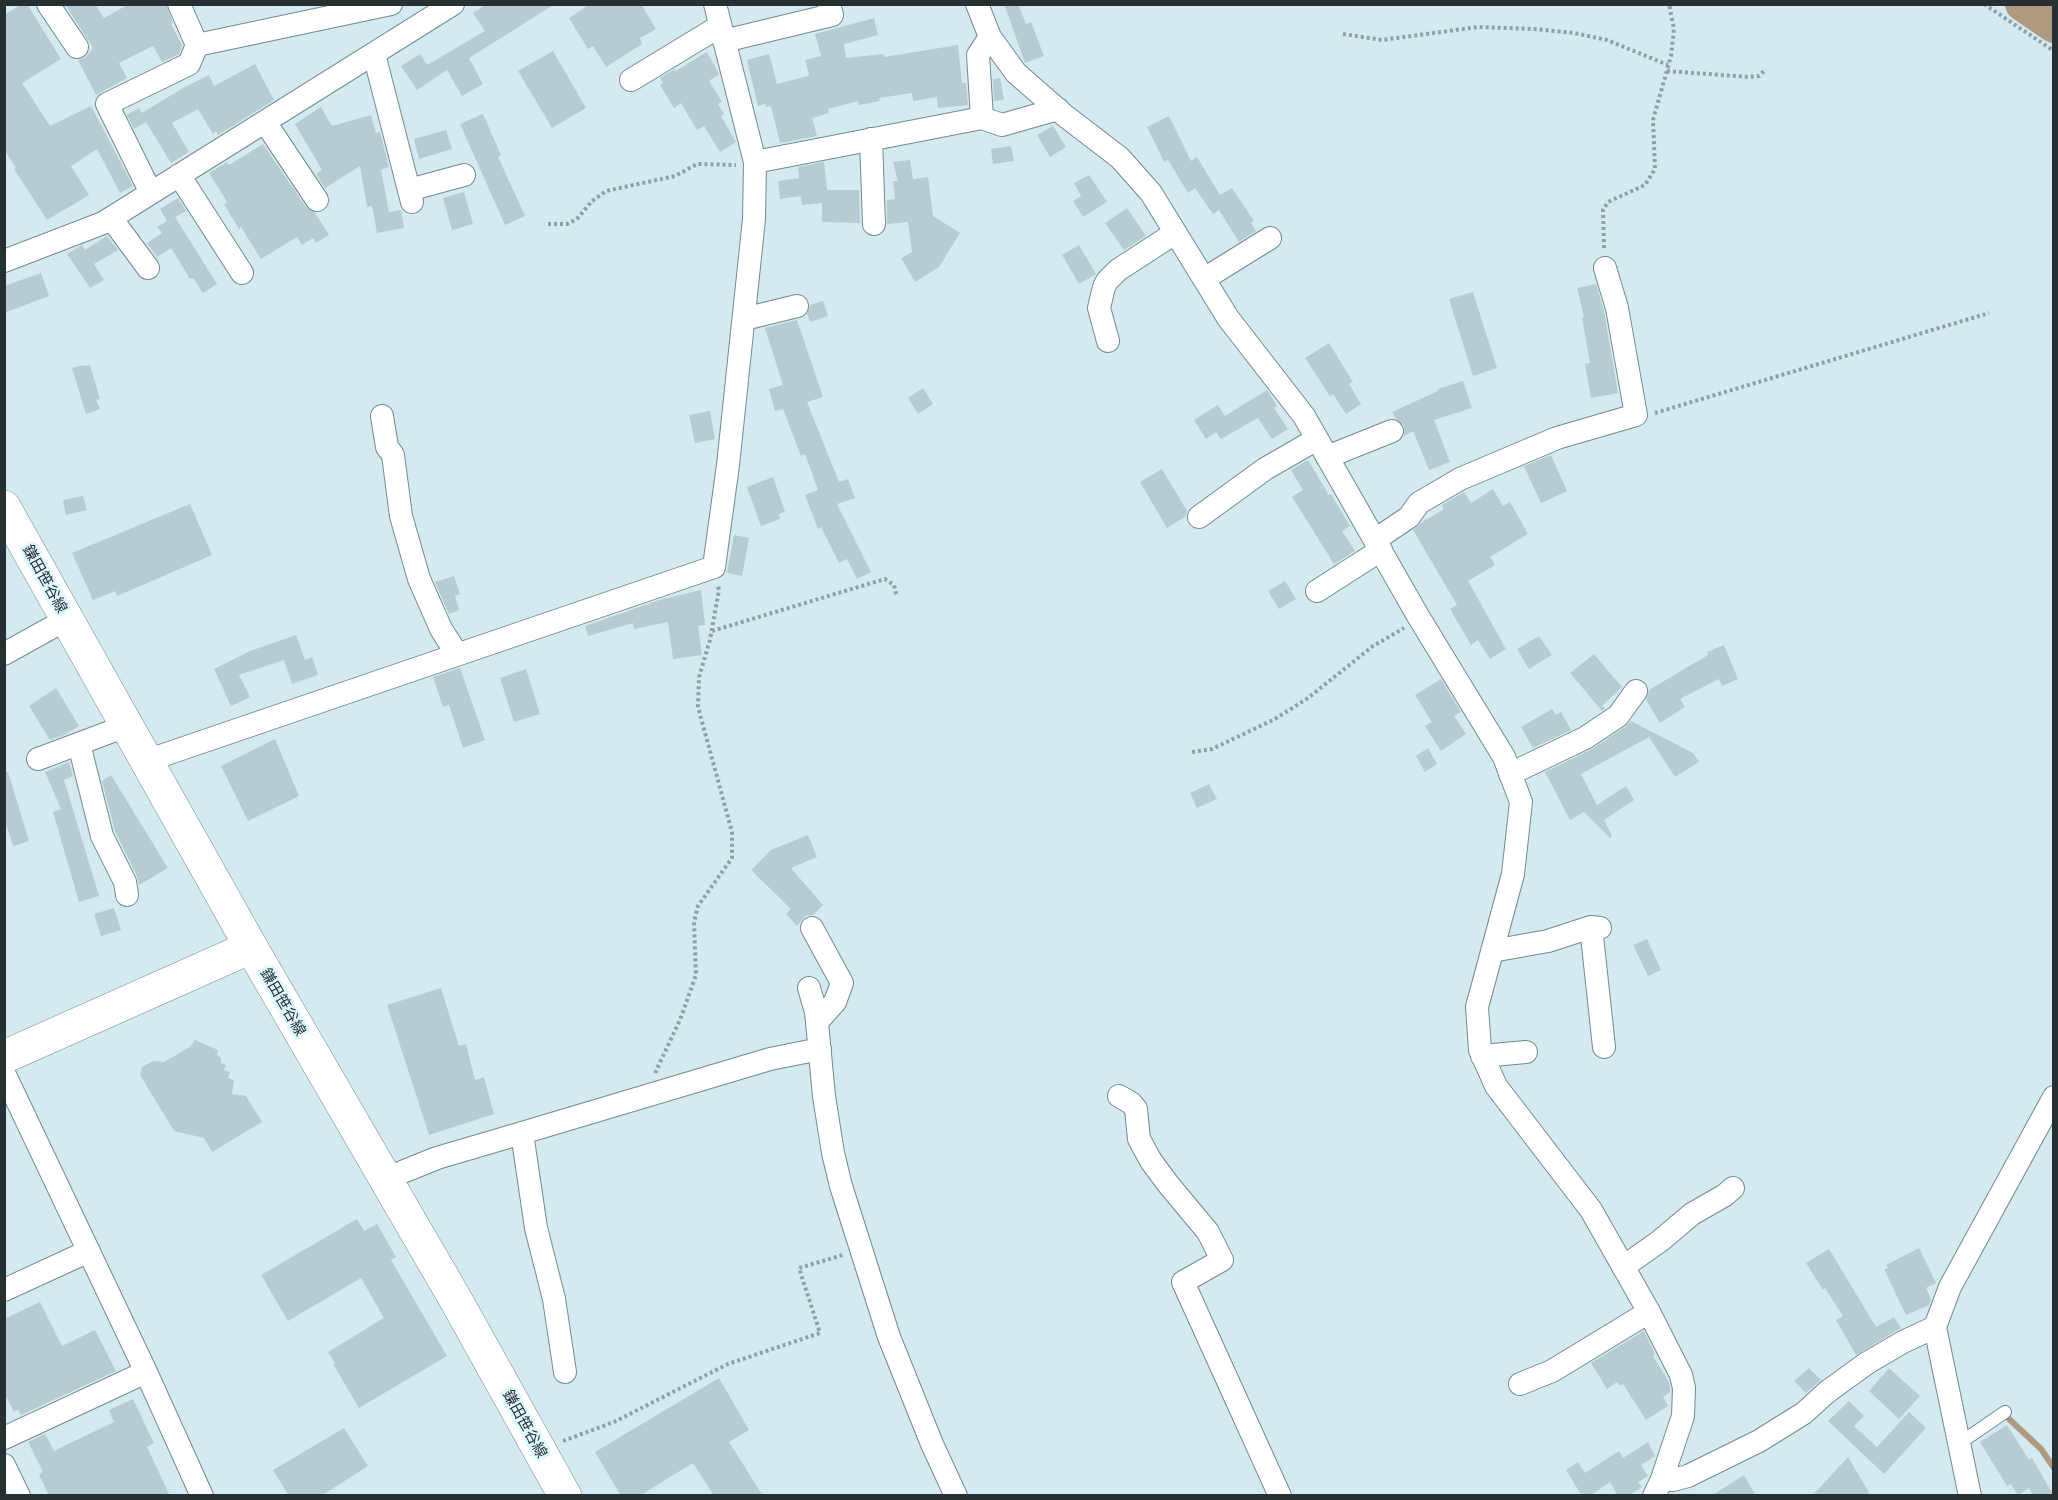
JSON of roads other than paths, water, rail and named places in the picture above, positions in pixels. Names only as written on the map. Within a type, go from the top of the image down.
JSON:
[{"type":"street","points":[[48,4],[77,47]]},
{"type":"street","points":[[151,193],[107,104],[189,64],[197,45],[179,4]]},
{"type":"street","points":[[197,45],[291,15],[391,4]]},
{"type":"street","points":[[4,261],[103,223],[453,4]]},
{"type":"street","points":[[146,761],[714,567],[744,319],[754,219],[755,162],[715,4]]},
{"type":"street","points":[[631,80],[722,34],[832,15],[829,4]]},
{"type":"street","points":[[977,4],[990,37],[1016,73],[1120,158],[1151,193],[1228,318],[1304,416],[1420,618],[1504,757],[1521,802],[1513,874],[1477,1007],[1480,1050],[1496,1086],[1591,1210],[1649,1312],[1681,1375],[1684,1388],[1683,1416],[1658,1487]]},
{"type":"street","points":[[982,118],[978,55],[990,37]]},
{"type":"street","points":[[374,54],[410,196],[464,175]]},
{"type":"street","points":[[755,162],[982,118],[1002,125],[1058,109]]},
{"type":"street","points":[[265,122],[317,200]]},
{"type":"street","points":[[871,140],[874,224]]},
{"type":"street","points":[[179,175],[242,273]]},
{"type":"street","points":[[111,218],[148,268]]},
{"type":"street","points":[[1108,341],[1099,309],[1107,281],[1118,270],[1175,233]]},
{"type":"street","points":[[1204,279],[1270,238]]},
{"type":"street","points":[[1317,591],[1378,545],[1408,518],[1419,503],[1460,479],[1557,438],[1636,415],[1617,308],[1605,268]]},
{"type":"street","points":[[744,319],[797,306]]},
{"type":"street","points":[[382,416],[387,447],[393,455],[401,516],[419,579],[441,628],[457,654]]},
{"type":"street","points":[[1199,517],[1265,469],[1322,448],[1392,431]]},
{"type":"street","name":"鎌田笹谷線","points":[[4,507],[251,947],[386,1179],[565,1496]]},
{"type":"street","points":[[4,654],[67,619]]},
{"type":"street","points":[[1510,774],[1585,738],[1618,716],[1636,691]]},
{"type":"street","points":[[38,759],[126,726]]},
{"type":"street","points":[[79,744],[102,836],[125,882],[127,895]]},
{"type":"street","points":[[812,928],[842,983],[835,1002],[817,1022]]},
{"type":"street","points":[[1492,951],[1548,941],[1595,928],[1604,1047]]},
{"type":"street","points":[[4,1057],[251,947]]},
{"type":"street","points":[[809,988],[817,1022],[833,1154],[897,1358],[927,1433],[956,1496]]},
{"type":"street","points":[[386,1179],[437,1158],[770,1059],[820,1049]]},
{"type":"street","points":[[1482,1056],[1526,1052]]},
{"type":"street","points":[[4,1073],[146,1372],[202,1496]]},
{"type":"street","points":[[1119,1096],[1136,1109],[1139,1139],[1151,1161],[1208,1232],[1222,1260],[1183,1282],[1280,1496]]},
{"type":"street","points":[[1970,1496],[1935,1327],[1950,1287],[2054,1097]]},
{"type":"street","points":[[522,1133],[536,1228],[554,1299],[565,1372]]},
{"type":"street","points":[[1623,1267],[1660,1241],[1692,1214],[1733,1188]]},
{"type":"street","points":[[4,1290],[89,1251]]},
{"type":"street","points":[[1520,1384],[1552,1371],[1649,1312]]},
{"type":"street","points":[[1658,1487],[1688,1476],[1759,1441],[1804,1413],[1827,1392],[1867,1363],[1935,1327]]},
{"type":"street","points":[[4,1438],[146,1372]]},
{"type":"street","points":[[4,1465],[19,1496]]},
{"type":"lane","points":[[1960,1443],[2005,1412]]},
{"type":"waterway","points":[[2022,4],[2054,26]]},
{"type":"waterway","points":[[2008,1418],[2041,1449],[2054,1468]]}]
